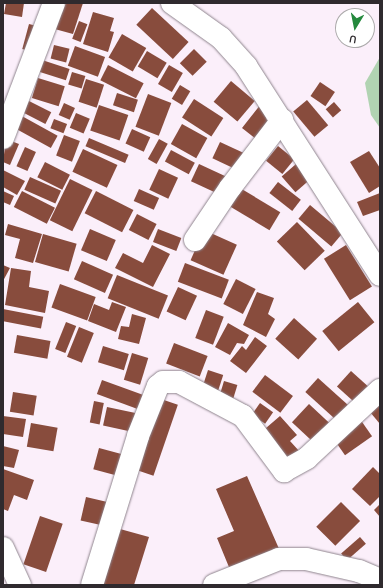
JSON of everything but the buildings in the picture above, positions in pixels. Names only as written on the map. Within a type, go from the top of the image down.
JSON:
[{"type":"street","points":[[3,138],[54,3]]},
{"type":"street","points":[[172,3],[221,38],[246,66],[380,275]]},
{"type":"street","points":[[195,240],[282,120]]},
{"type":"street","points":[[92,585],[138,436],[158,386],[163,382],[179,382],[243,416],[284,471],[307,458],[380,390]]},
{"type":"street","points":[[3,548],[20,585]]},
{"type":"street","points":[[214,585],[279,559],[306,559],[359,571],[380,580]]},
{"type":"green space","points":[[380,57],[380,128],[371,115],[365,83]]}]
